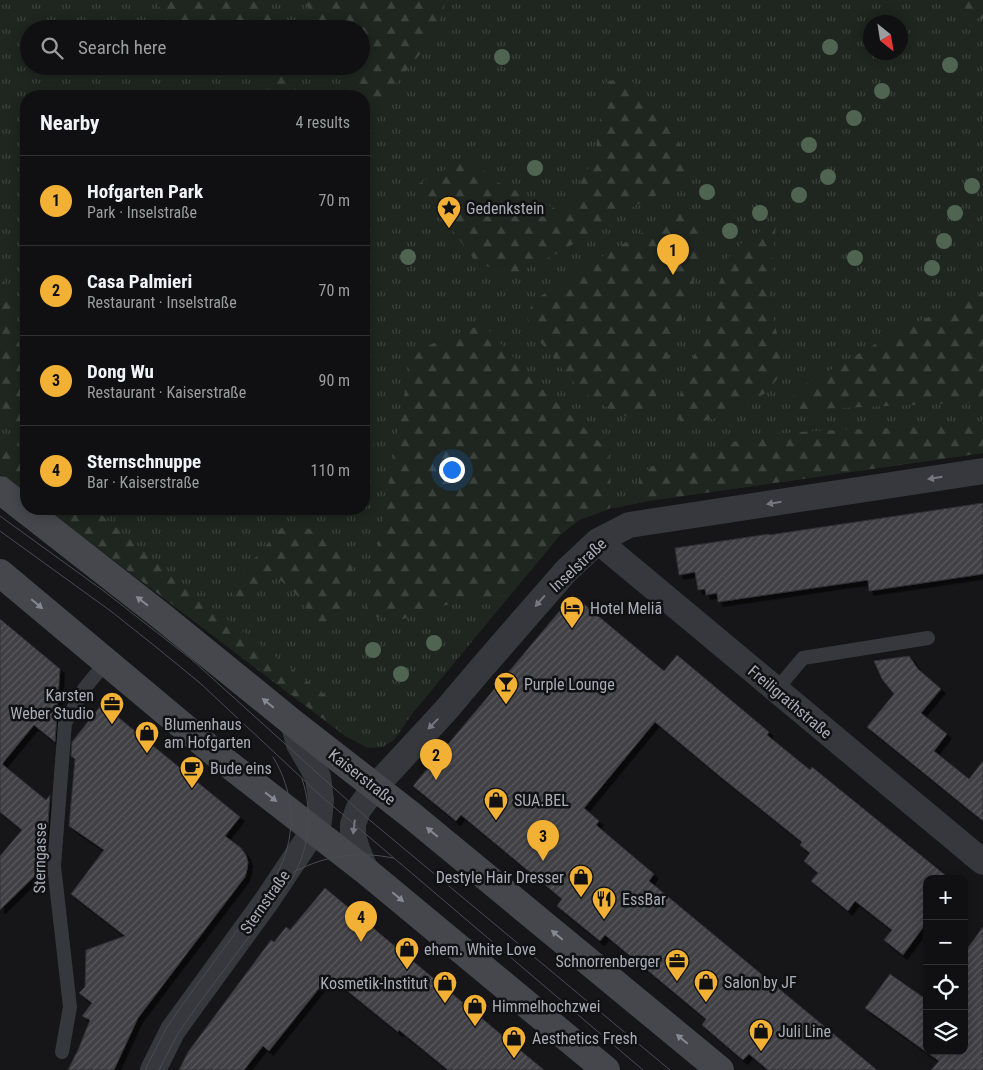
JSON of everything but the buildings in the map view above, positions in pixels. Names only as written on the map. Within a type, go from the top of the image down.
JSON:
[{"type":"main road","name":"Kaiserstraße","points":[[0,490],[20,506]]},
{"type":"main road","name":"Kaiserstraße","points":[[32,515],[431,831],[720,1070]]},
{"type":"main road","points":[[0,573],[227,763],[366,871],[606,1070]]},
{"type":"street","name":"Inselstraße","points":[[366,871],[353,835],[353,824],[358,810],[375,787],[447,709],[566,571],[598,541],[629,525],[983,471]]},
{"type":"street","name":"Freiligrathstraße","points":[[598,541],[983,862]]},
{"type":"street","name":"Sternstraße","points":[[153,1070],[172,1030],[268,899],[319,821],[321,800],[318,777],[299,744],[294,723]]},
{"type":"lane","points":[[776,690],[803,658],[928,638]]},
{"type":"lane","name":"Sterngasse","points":[[64,1053],[70,1007],[52,904],[65,723],[84,689],[106,662]]},
{"type":"green space","points":[[0,0],[983,0],[983,453],[655,500],[609,509],[579,520],[560,535],[412,714],[394,740],[383,747],[368,748],[345,736],[54,515],[370,515],[370,90],[20,90],[20,489],[0,474]]},
{"type":"green space","points":[[155,0],[262,0],[272,20],[168,20]]},
{"type":"green space","points":[[305,0],[446,0],[435,36],[370,115],[370,90],[349,90],[340,75],[370,75],[370,20],[313,20]]},
{"type":"green space","points":[[949,0],[983,0],[983,19],[964,17]]},
{"type":"green space","points":[[260,75],[296,75],[302,90],[264,90]]},
{"type":"green space","points":[[627,75],[670,127],[698,175],[616,215],[564,250],[510,276],[475,261],[418,184],[468,157],[497,182],[565,213],[595,155],[605,83]]},
{"type":"green space","points":[[688,205],[703,226],[703,252],[652,408],[646,416],[636,420],[614,412],[579,389],[541,343],[527,318],[533,301]]},
{"type":"green space","points":[[776,222],[769,303],[786,368],[766,393],[720,417],[683,426],[676,413],[679,399],[728,258],[743,241]]},
{"type":"green space","points":[[0,265],[20,348],[20,427],[0,411]]},
{"type":"green space","points":[[983,292],[983,402],[793,410],[789,401],[801,387],[896,332]]},
{"type":"green space","points":[[483,324],[542,389],[605,447],[611,468],[609,509],[579,520],[560,535],[510,595],[459,601],[403,619],[365,616],[410,363],[422,348]]},
{"type":"green space","points":[[983,421],[983,453],[655,500],[639,491],[639,477],[658,462],[759,435],[922,427]]},
{"type":"green space","points":[[0,433],[20,448],[20,489],[0,474]]},
{"type":"green space","points":[[370,434],[376,435],[370,467]]},
{"type":"green space","points":[[54,515],[101,515],[196,595],[330,699],[340,731]]},
{"type":"green space","points":[[283,526],[310,529],[353,562],[349,615],[322,628],[295,593],[271,572],[244,605],[228,589]]},
{"type":"tram line","points":[[0,516],[105,592],[191,659],[366,817],[670,1070]]},
{"type":"tram line","points":[[0,531],[112,612],[200,683],[321,796],[643,1070]]},
{"type":"tram line","points":[[145,1070],[167,1027],[268,889],[280,868],[289,840],[291,811],[285,783],[273,757]]},
{"type":"tram line","points":[[159,1070],[177,1035],[290,882],[302,858],[308,832],[308,806],[302,779]]},
{"type":"tram line","points":[[294,872],[330,858],[343,856],[368,855],[393,858]]},
{"type":"place","name":"Gedenkstein","points":[[449,229]]},
{"type":"place","name":"Hofgarten Park","points":[[673,275]]},
{"type":"place","name":"Hotel Meliã","points":[[572,629]]},
{"type":"place","name":"Purple Lounge","points":[[506,705]]},
{"type":"place","name":"Karsten Weber Studio","points":[[112,725]]},
{"type":"place","name":"Blumenhaus am Hofgarten","points":[[147,754]]},
{"type":"place","name":"Casa Palmieri","points":[[436,780]]},
{"type":"place","name":"Bude eins","points":[[192,789]]},
{"type":"place","name":"SUA.BEL","points":[[496,821]]},
{"type":"place","name":"Dong Wu","points":[[543,861]]},
{"type":"place","name":"Destyle Hair Dresser","points":[[581,898]]},
{"type":"place","name":"EssBar","points":[[604,920]]},
{"type":"place","name":"Sternschnuppe","points":[[361,942]]},
{"type":"place","name":"ehem. White Love","points":[[407,970]]},
{"type":"place","name":"Schnorrenberger","points":[[677,982]]},
{"type":"place","name":"Salon by JF","points":[[706,1003]]},
{"type":"place","name":"Kosmetik-Institut","points":[[445,1004]]},
{"type":"place","name":"Himmelhochzwei","points":[[475,1027]]},
{"type":"place","name":"Juli Line","points":[[761,1052]]},
{"type":"place","name":"Aesthetics Fresh","points":[[514,1059]]}]
